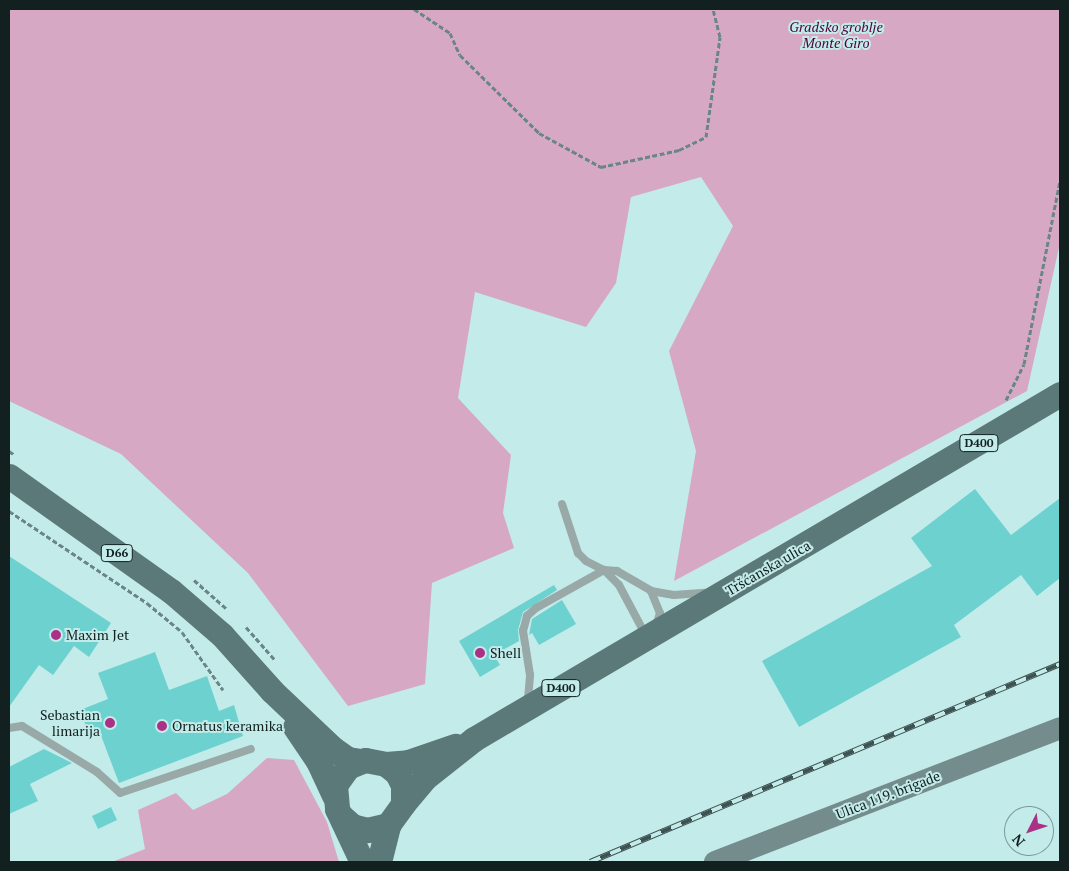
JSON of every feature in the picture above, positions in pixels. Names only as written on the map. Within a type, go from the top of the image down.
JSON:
[{"type":"main road","name":"Tršćanska ulica","points":[[474,739],[1060,394]]},
{"type":"main road","name":"D66","points":[[9,476],[171,591],[222,635],[272,691],[332,748],[348,759],[386,764]]},
{"type":"main road","name":"D66","points":[[272,691],[318,761],[338,806]]},
{"type":"main road","name":"Ulica 119. brigade","points":[[715,862],[1060,728]]},
{"type":"main road","name":"D400","points":[[386,764],[408,762],[474,739]]},
{"type":"main road","name":"D400","points":[[403,804],[426,777],[474,739]]},
{"type":"main road","points":[[359,761],[342,772],[338,806],[362,862]]},
{"type":"main road","points":[[379,862],[388,825],[403,804],[400,778],[386,764]]},
{"type":"main road","points":[[338,806],[352,826],[367,830],[388,825]]},
{"type":"lane","points":[[562,504],[578,553],[586,561],[604,570],[628,574],[651,590],[674,595],[729,590]]},
{"type":"lane","points":[[604,570],[629,601],[648,638]]},
{"type":"lane","points":[[524,710],[531,684],[523,631],[527,616],[604,570]]},
{"type":"lane","points":[[648,638],[660,612],[651,590]]},
{"type":"lane","points":[[9,728],[22,726],[97,772],[120,793],[251,749]]},
{"type":"path","points":[[414,9],[450,33],[460,55],[539,133],[601,167],[679,150],[706,137],[720,37],[713,9]]},
{"type":"path","points":[[1024,364],[1060,180]]},
{"type":"path","points":[[9,511],[147,603],[182,632],[223,690]]},
{"type":"green space","name":"Gradsko groblje Monte Giro","points":[[9,9],[1060,9],[1060,243],[1027,391],[674,581],[696,451],[669,351],[733,226],[701,177],[631,197],[616,283],[586,327],[475,292],[458,398],[511,455],[503,513],[514,548],[432,583],[425,684],[348,706],[248,573],[121,454],[9,401]]},
{"type":"green space","points":[[267,758],[294,760],[327,822],[339,862],[112,862],[145,849],[138,810],[176,793],[193,810],[227,794]]},
{"type":"building","points":[[975,489],[1011,535],[1060,498],[1060,578],[1037,596],[1021,575],[954,625],[961,637],[799,727],[762,661],[932,566],[911,538]]},
{"type":"building","name":"Maxim Jet","points":[[9,556],[111,623],[89,657],[74,646],[53,675],[39,665],[9,707]]},
{"type":"building","points":[[554,585],[557,590],[523,612],[518,630],[519,641],[494,655],[500,665],[480,677],[459,641]]},
{"type":"building","points":[[562,600],[576,624],[539,645],[532,633],[529,635],[532,619]]},
{"type":"building","points":[[155,652],[169,690],[207,676],[219,711],[234,705],[243,736],[119,783],[100,733],[90,737],[80,710],[108,699],[98,673]]},
{"type":"building","points":[[44,749],[72,763],[30,784],[38,801],[9,814],[9,767]]},
{"type":"building","points":[[111,807],[117,820],[98,829],[92,816]]},
{"type":"railway","points":[[590,862],[1060,664]]},
{"type":"place","name":"Maxim Jet","points":[[56,635]]},
{"type":"place","name":"Shell","points":[[480,653]]},
{"type":"place","name":"Sebastian limarija","points":[[110,723]]},
{"type":"place","name":"Ornatus keramika","points":[[162,726]]}]
